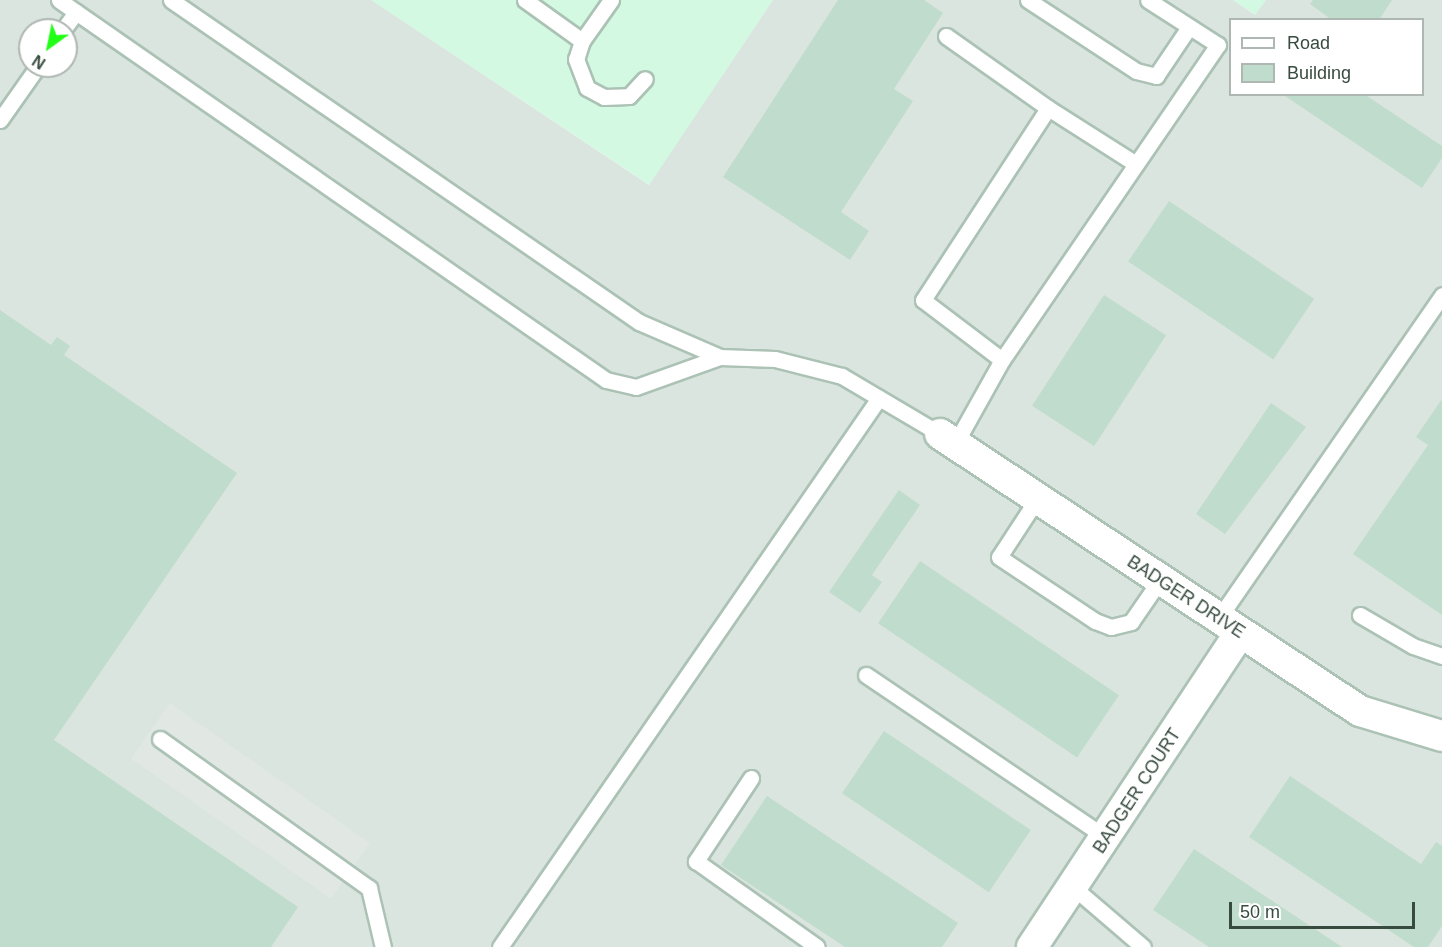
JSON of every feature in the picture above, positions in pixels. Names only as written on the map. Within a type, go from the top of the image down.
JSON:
[{"type":"street","name":"BADGER DRIVE","points":[[947,439],[1360,711],[1442,736]]},
{"type":"street","name":"BADGER COURT","points":[[1032,947],[1107,838],[1229,626]]},
{"type":"lane","points":[[59,0],[606,380],[636,387],[720,357]]},
{"type":"lane","points":[[171,0],[639,322],[720,357],[814,365],[879,398],[947,439],[1218,45],[1148,0]]},
{"type":"lane","points":[[525,0],[582,41]]},
{"type":"lane","points":[[611,0],[582,41],[576,59],[587,88],[604,98],[630,96],[645,79]]},
{"type":"lane","points":[[1028,0],[1136,71],[1156,76],[1189,27]]},
{"type":"lane","points":[[72,18],[76,12]]},
{"type":"lane","points":[[946,36],[1048,108],[1136,164]]},
{"type":"lane","points":[[0,120],[30,78]]},
{"type":"lane","points":[[1002,360],[922,300],[1048,108]]},
{"type":"lane","points":[[1229,626],[1442,295]]},
{"type":"lane","points":[[500,947],[879,398]]},
{"type":"lane","points":[[1037,499],[999,557],[1095,621],[1111,627],[1131,622],[1160,580]]},
{"type":"lane","points":[[1360,615],[1413,646],[1442,656]]},
{"type":"lane","points":[[866,675],[1107,838]]},
{"type":"lane","points":[[160,739],[369,888],[383,947]]},
{"type":"lane","points":[[751,778],[696,861],[817,947]]},
{"type":"lane","points":[[1072,887],[1143,947]]},
{"type":"shaded area","points":[[0,0],[371,0],[649,185],[773,0],[1233,0],[1255,15],[1266,0],[1442,0],[1442,947],[0,947]]},
{"type":"shaded area","points":[[371,0],[773,0],[650,185]]},
{"type":"shaded area","points":[[1233,0],[1266,0],[1256,15]]},
{"type":"shaded area","points":[[170,703],[370,843],[331,899],[131,759]]},
{"type":"building","points":[[838,0],[924,0],[943,13],[894,89],[913,101],[841,212],[869,231],[850,260],[723,177]]},
{"type":"building","points":[[1313,0],[1392,0],[1380,18],[1329,18],[1310,4]]},
{"type":"building","points":[[1285,96],[1367,96],[1442,146],[1442,158],[1422,188]]},
{"type":"building","points":[[1169,201],[1314,299],[1273,359],[1128,262]]},
{"type":"building","points":[[1104,295],[1166,335],[1094,446],[1032,406]]},
{"type":"building","points":[[0,310],[51,345],[57,337],[70,346],[64,355],[237,473],[54,740],[298,907],[271,947],[0,947]]},
{"type":"building","points":[[1442,399],[1442,615],[1353,554],[1428,445],[1416,437]]},
{"type":"building","points":[[1271,403],[1306,427],[1225,534],[1196,514]]},
{"type":"building","points":[[899,490],[920,505],[872,575],[882,582],[860,613],[829,592]]},
{"type":"building","points":[[920,561],[1119,695],[1077,757],[878,623]]},
{"type":"building","points":[[884,731],[1031,830],[989,892],[842,793]]},
{"type":"building","points":[[1290,776],[1421,864],[1436,842],[1442,846],[1442,926],[1428,947],[1414,947],[1249,837]]},
{"type":"building","points":[[767,796],[958,923],[942,947],[845,947],[721,865]]},
{"type":"building","points":[[1194,849],[1342,947],[1209,947],[1153,910]]}]
